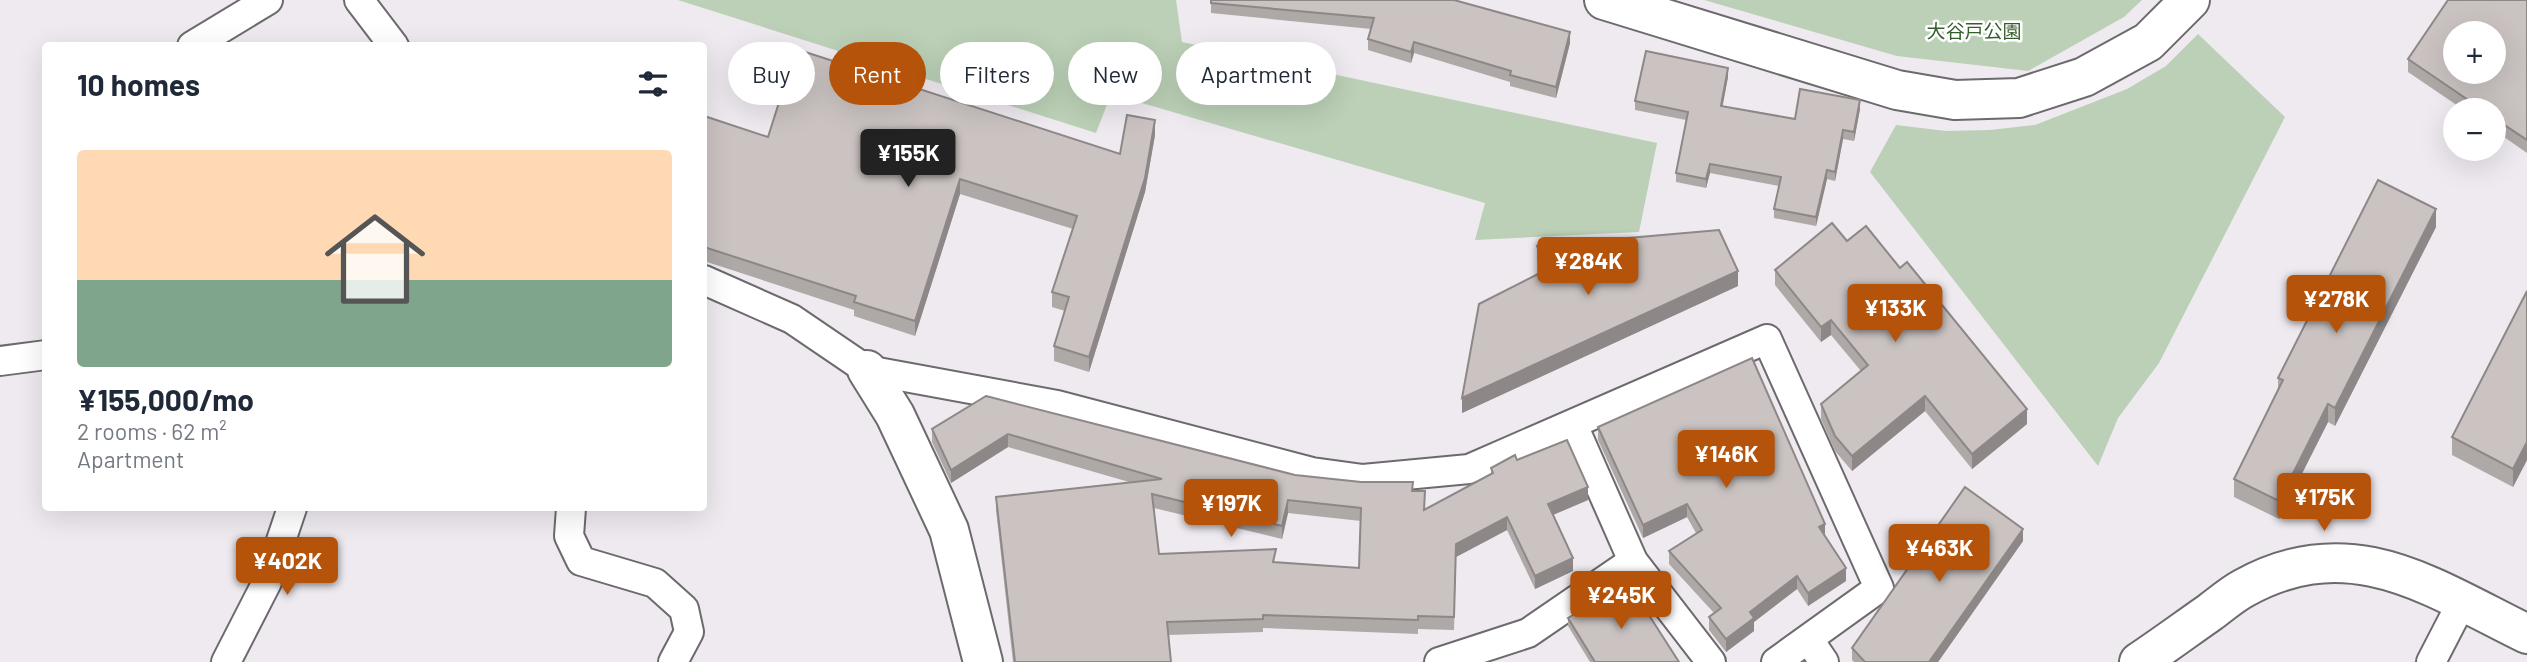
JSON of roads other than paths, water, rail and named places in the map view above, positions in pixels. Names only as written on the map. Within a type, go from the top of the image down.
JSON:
[{"type":"street","points":[[199,42],[268,0]]},
{"type":"street","points":[[359,0],[391,42]]},
{"type":"street","points":[[1604,0],[1897,90],[1955,100],[2019,98],[2084,77],[2148,43],[2190,0]]},
{"type":"street","points":[[707,281],[792,319],[867,370],[1057,405],[1312,472],[1363,479],[1469,470],[1767,339],[1879,588],[1816,651],[1776,662]]},
{"type":"street","points":[[0,361],[42,356]]},
{"type":"street","points":[[867,370],[895,415],[948,530],[983,662]]},
{"type":"street","points":[[1573,425],[1633,561],[1712,662]]},
{"type":"street","points":[[226,662],[267,582],[291,511]]},
{"type":"street","points":[[571,511],[569,537],[581,561],[655,583],[684,609],[689,632],[673,662]]},
{"type":"street","points":[[1439,662],[1528,633],[1633,561]]},
{"type":"street","points":[[2139,662],[2242,589],[2283,570],[2325,563],[2370,565],[2412,577],[2527,634]]},
{"type":"street","points":[[2431,662],[2462,602]]},
{"type":"park label","name":"大谷戸公園","points":[[1974,31]]}]
